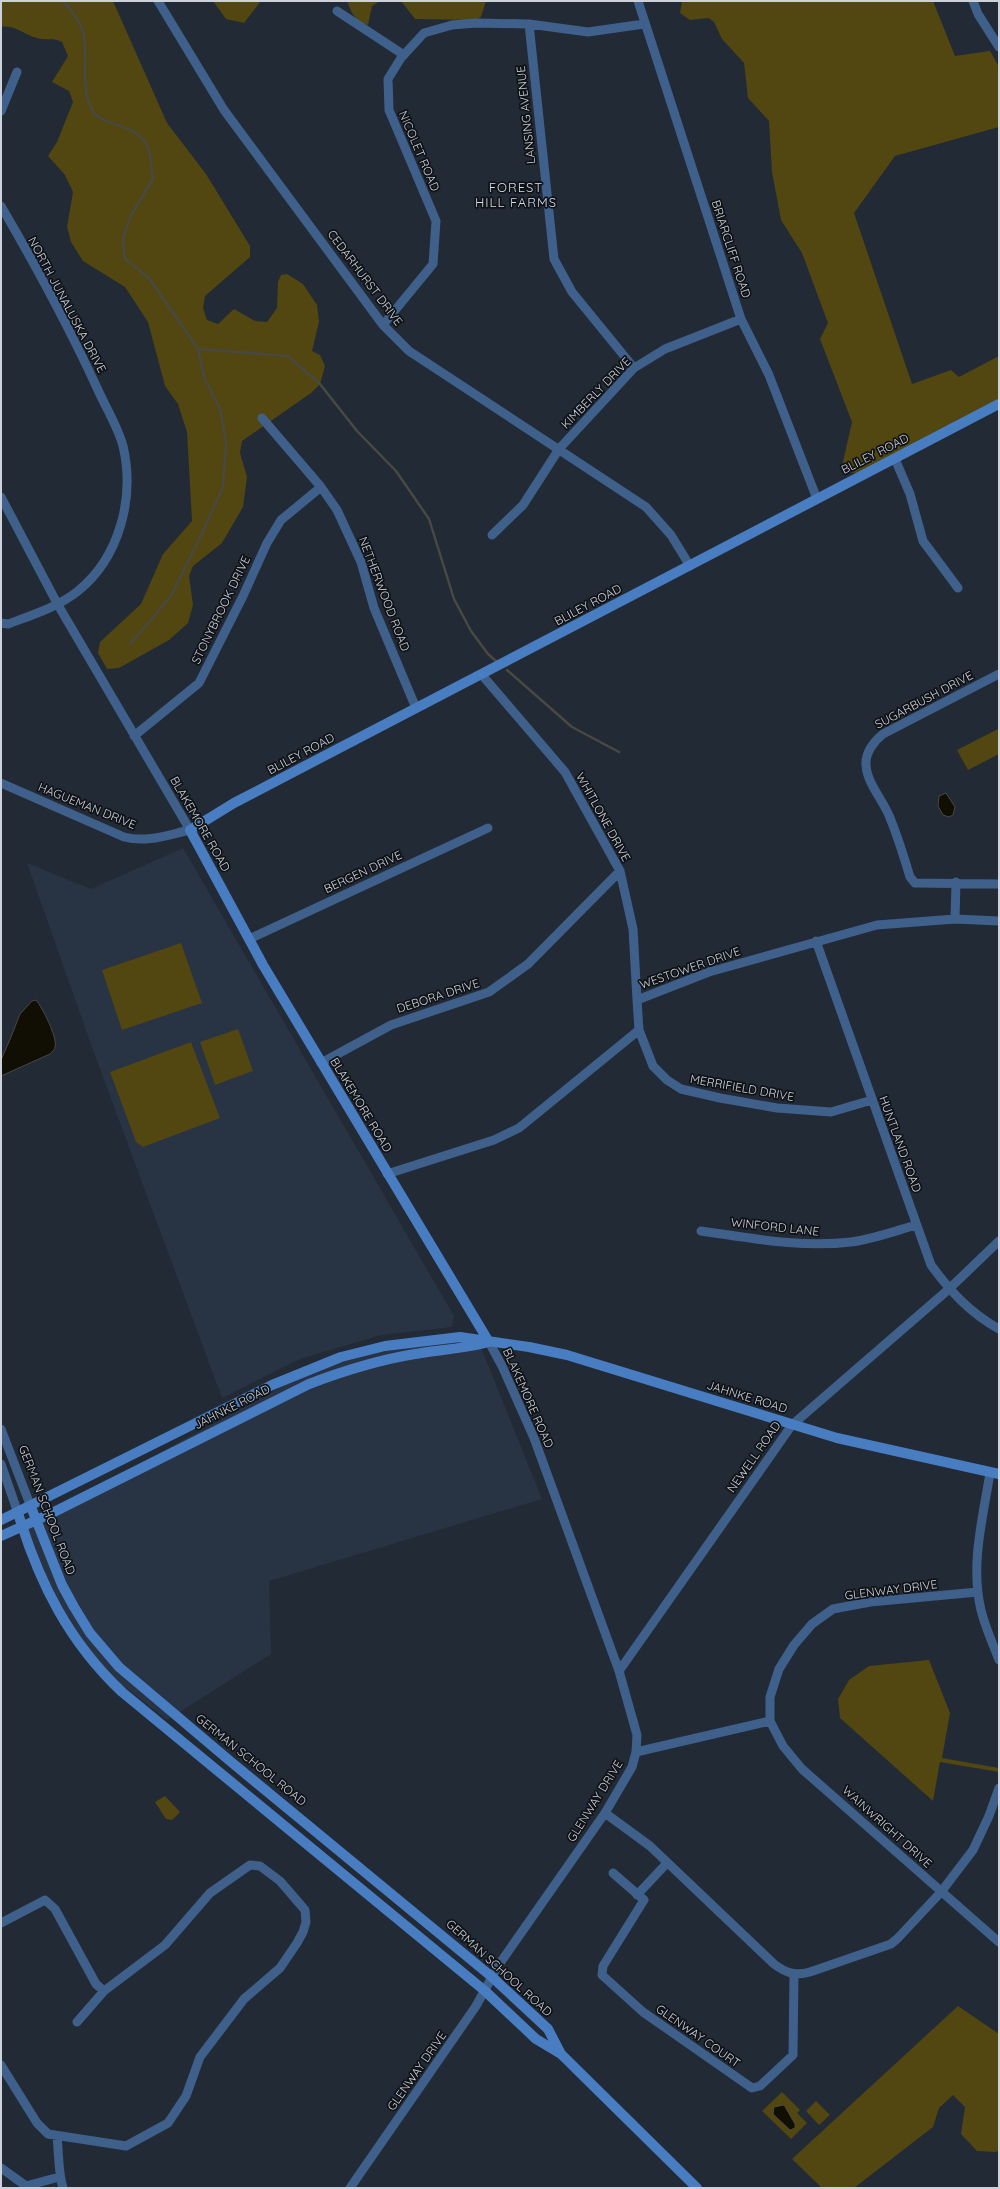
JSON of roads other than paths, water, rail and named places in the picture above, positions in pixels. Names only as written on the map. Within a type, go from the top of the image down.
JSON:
[{"type":"street","name":"CEDARHURST DRIVE","points":[[158,1],[224,110],[383,325],[409,351],[646,507],[671,535],[690,566]]},
{"type":"street","name":"BRIARCLIFF ROAD","points":[[638,1],[644,24],[741,319],[769,375],[817,499]]},
{"type":"street","points":[[973,1],[978,14],[999,47]]},
{"type":"street","points":[[337,11],[404,54]]},
{"type":"street","name":"NICOLET ROAD","points":[[383,325],[433,264],[436,221],[389,110],[388,79],[404,54],[424,33],[452,25],[476,23],[529,24],[588,32],[644,24]]},
{"type":"street","name":"LANSING AVENUE","points":[[529,24],[554,259],[572,292],[634,368]]},
{"type":"street","points":[[1,111],[17,72]]},
{"type":"street","name":"NORTH JUNALUSKA DRIVE","points":[[1,206],[76,341],[122,445],[127,485],[122,526],[99,570],[79,591],[58,605],[8,624],[1,624]]},
{"type":"street","name":"KIMBERLY DRIVE","points":[[492,535],[523,505],[559,449],[634,368],[665,349],[741,319]]},
{"type":"street","name":"BLILEY ROAD","points":[[190,830],[234,803],[999,404]]},
{"type":"street","name":"NETHERWOOD ROAD","points":[[262,418],[321,487],[336,510],[361,562],[374,608],[416,708]]},
{"type":"street","points":[[895,459],[910,494],[923,541],[958,588]]},
{"type":"street","name":"STONYBROOK DRIVE","points":[[134,736],[199,683],[243,596],[266,543],[281,520],[321,487]]},
{"type":"street","name":"BLAKEMORE ROAD","points":[[1,497],[58,605],[190,830],[249,939],[321,1063],[502,1366],[534,1438],[619,1671],[637,1735],[636,1752]]},
{"type":"street","name":"SUGARBUSH DRIVE","points":[[956,882],[915,883],[910,877],[890,817],[868,773],[866,764],[867,755],[875,740],[883,734],[999,674]]},
{"type":"street","name":"WHITLONE DRIVE","points":[[482,675],[565,772],[620,871],[633,929],[637,1000]]},
{"type":"street","name":"HAGUEMAN DRIVE","points":[[1,783],[136,840],[154,839],[190,830]]},
{"type":"street","name":"BERGEN DRIVE","points":[[249,939],[488,828]]},
{"type":"street","name":"DEBORA DRIVE","points":[[321,1063],[391,1025],[489,992],[528,964],[620,871]]},
{"type":"street","points":[[955,919],[956,882],[999,884]]},
{"type":"street","name":"WESTOWER DRIVE","points":[[639,1030],[637,1000],[710,972],[877,925],[955,919],[999,921]]},
{"type":"street","name":"HUNTLAND ROAD","points":[[816,941],[931,1264],[949,1289],[981,1319],[999,1329]]},
{"type":"street","points":[[388,1174],[507,1134],[528,1122],[639,1030]]},
{"type":"street","name":"MERRIFIELD DRIVE","points":[[639,1030],[653,1066],[667,1080],[681,1089],[720,1098],[777,1108],[831,1112],[872,1100]]},
{"type":"street","name":"WINFORD LANE","points":[[701,1231],[786,1243],[827,1244],[853,1242],[916,1225]]},
{"type":"street","name":"NEWELL ROAD","points":[[619,1671],[792,1425],[949,1289],[999,1241]]},
{"type":"street","name":"JAHNKE ROAD","points":[[1,1520],[31,1507],[272,1385],[328,1361],[385,1346],[414,1341],[460,1338],[529,1347],[567,1355],[792,1425],[868,1446],[994,1473]]},
{"type":"street","name":"JAHNKE ROAD","points":[[1,1536],[36,1521],[281,1397],[322,1379],[394,1358],[431,1351],[460,1350],[488,1342]]},
{"type":"street","name":"GERMAN SCHOOL ROAD","points":[[1,1429],[62,1584],[90,1633],[119,1667],[223,1755],[492,1977],[548,2029],[561,2054]]},
{"type":"street","name":"GERMAN SCHOOL ROAD","points":[[1,1464],[22,1527],[58,1611],[73,1636],[101,1672],[122,1692],[485,1991],[536,2039],[561,2054],[697,2188]]},
{"type":"street","points":[[994,1473],[976,1556],[978,1592],[983,1616],[999,1660]]},
{"type":"street","name":"GLENWAY DRIVE","points":[[350,2188],[485,1991],[492,1977],[605,1813],[632,1767],[636,1752],[770,1721],[770,1697],[779,1669],[794,1646],[812,1624],[833,1610],[870,1602],[978,1592]]},
{"type":"street","name":"WAINWRIGHT DRIVE","points":[[770,1721],[783,1746],[802,1769],[999,1942]]},
{"type":"street","points":[[605,1813],[650,1846],[774,1964],[782,1970],[794,1974],[810,1972],[891,1944],[941,1892],[975,1846],[989,1816],[999,1788]]},
{"type":"street","points":[[613,1873],[637,1895],[667,1863]]},
{"type":"street","points":[[1,2065],[37,2123],[48,2134],[57,2137],[126,2146],[168,2123],[186,2096],[200,2057],[244,1999],[280,1968],[303,1932],[306,1922],[305,1910],[280,1882],[260,1866],[250,1865],[210,1894],[165,1945],[104,1991],[77,2022]]},
{"type":"street","name":"GLENWAY COURT","points":[[637,1895],[644,1900],[603,1966],[602,1975],[643,2012],[752,2088],[760,2086],[793,2055],[794,1974]]},
{"type":"street","points":[[1,1924],[44,1900],[55,1909],[96,1984],[104,1991]]},
{"type":"street","points":[[57,2137],[61,2170],[60,2177],[63,2188]]},
{"type":"street","points":[[1,2168],[25,2187],[60,2177]]},
{"type":"waterway","points":[[63,1],[76,18],[83,32],[85,46],[86,92],[92,110],[96,115],[103,119],[127,129],[142,138],[149,153],[153,179],[131,215],[123,238],[125,259],[149,278],[198,349],[204,377],[220,409],[226,441],[223,487],[197,544],[171,596],[130,644]]},
{"type":"waterway","points":[[198,349],[288,356],[320,384],[357,431],[396,471],[429,519],[454,599],[471,631],[488,654],[496,661]]},
{"type":"waterway","points":[[507,670],[572,727],[619,752]]},
{"type":"district","name":"FOREST HILL FARMS","points":[[516,194]]}]
